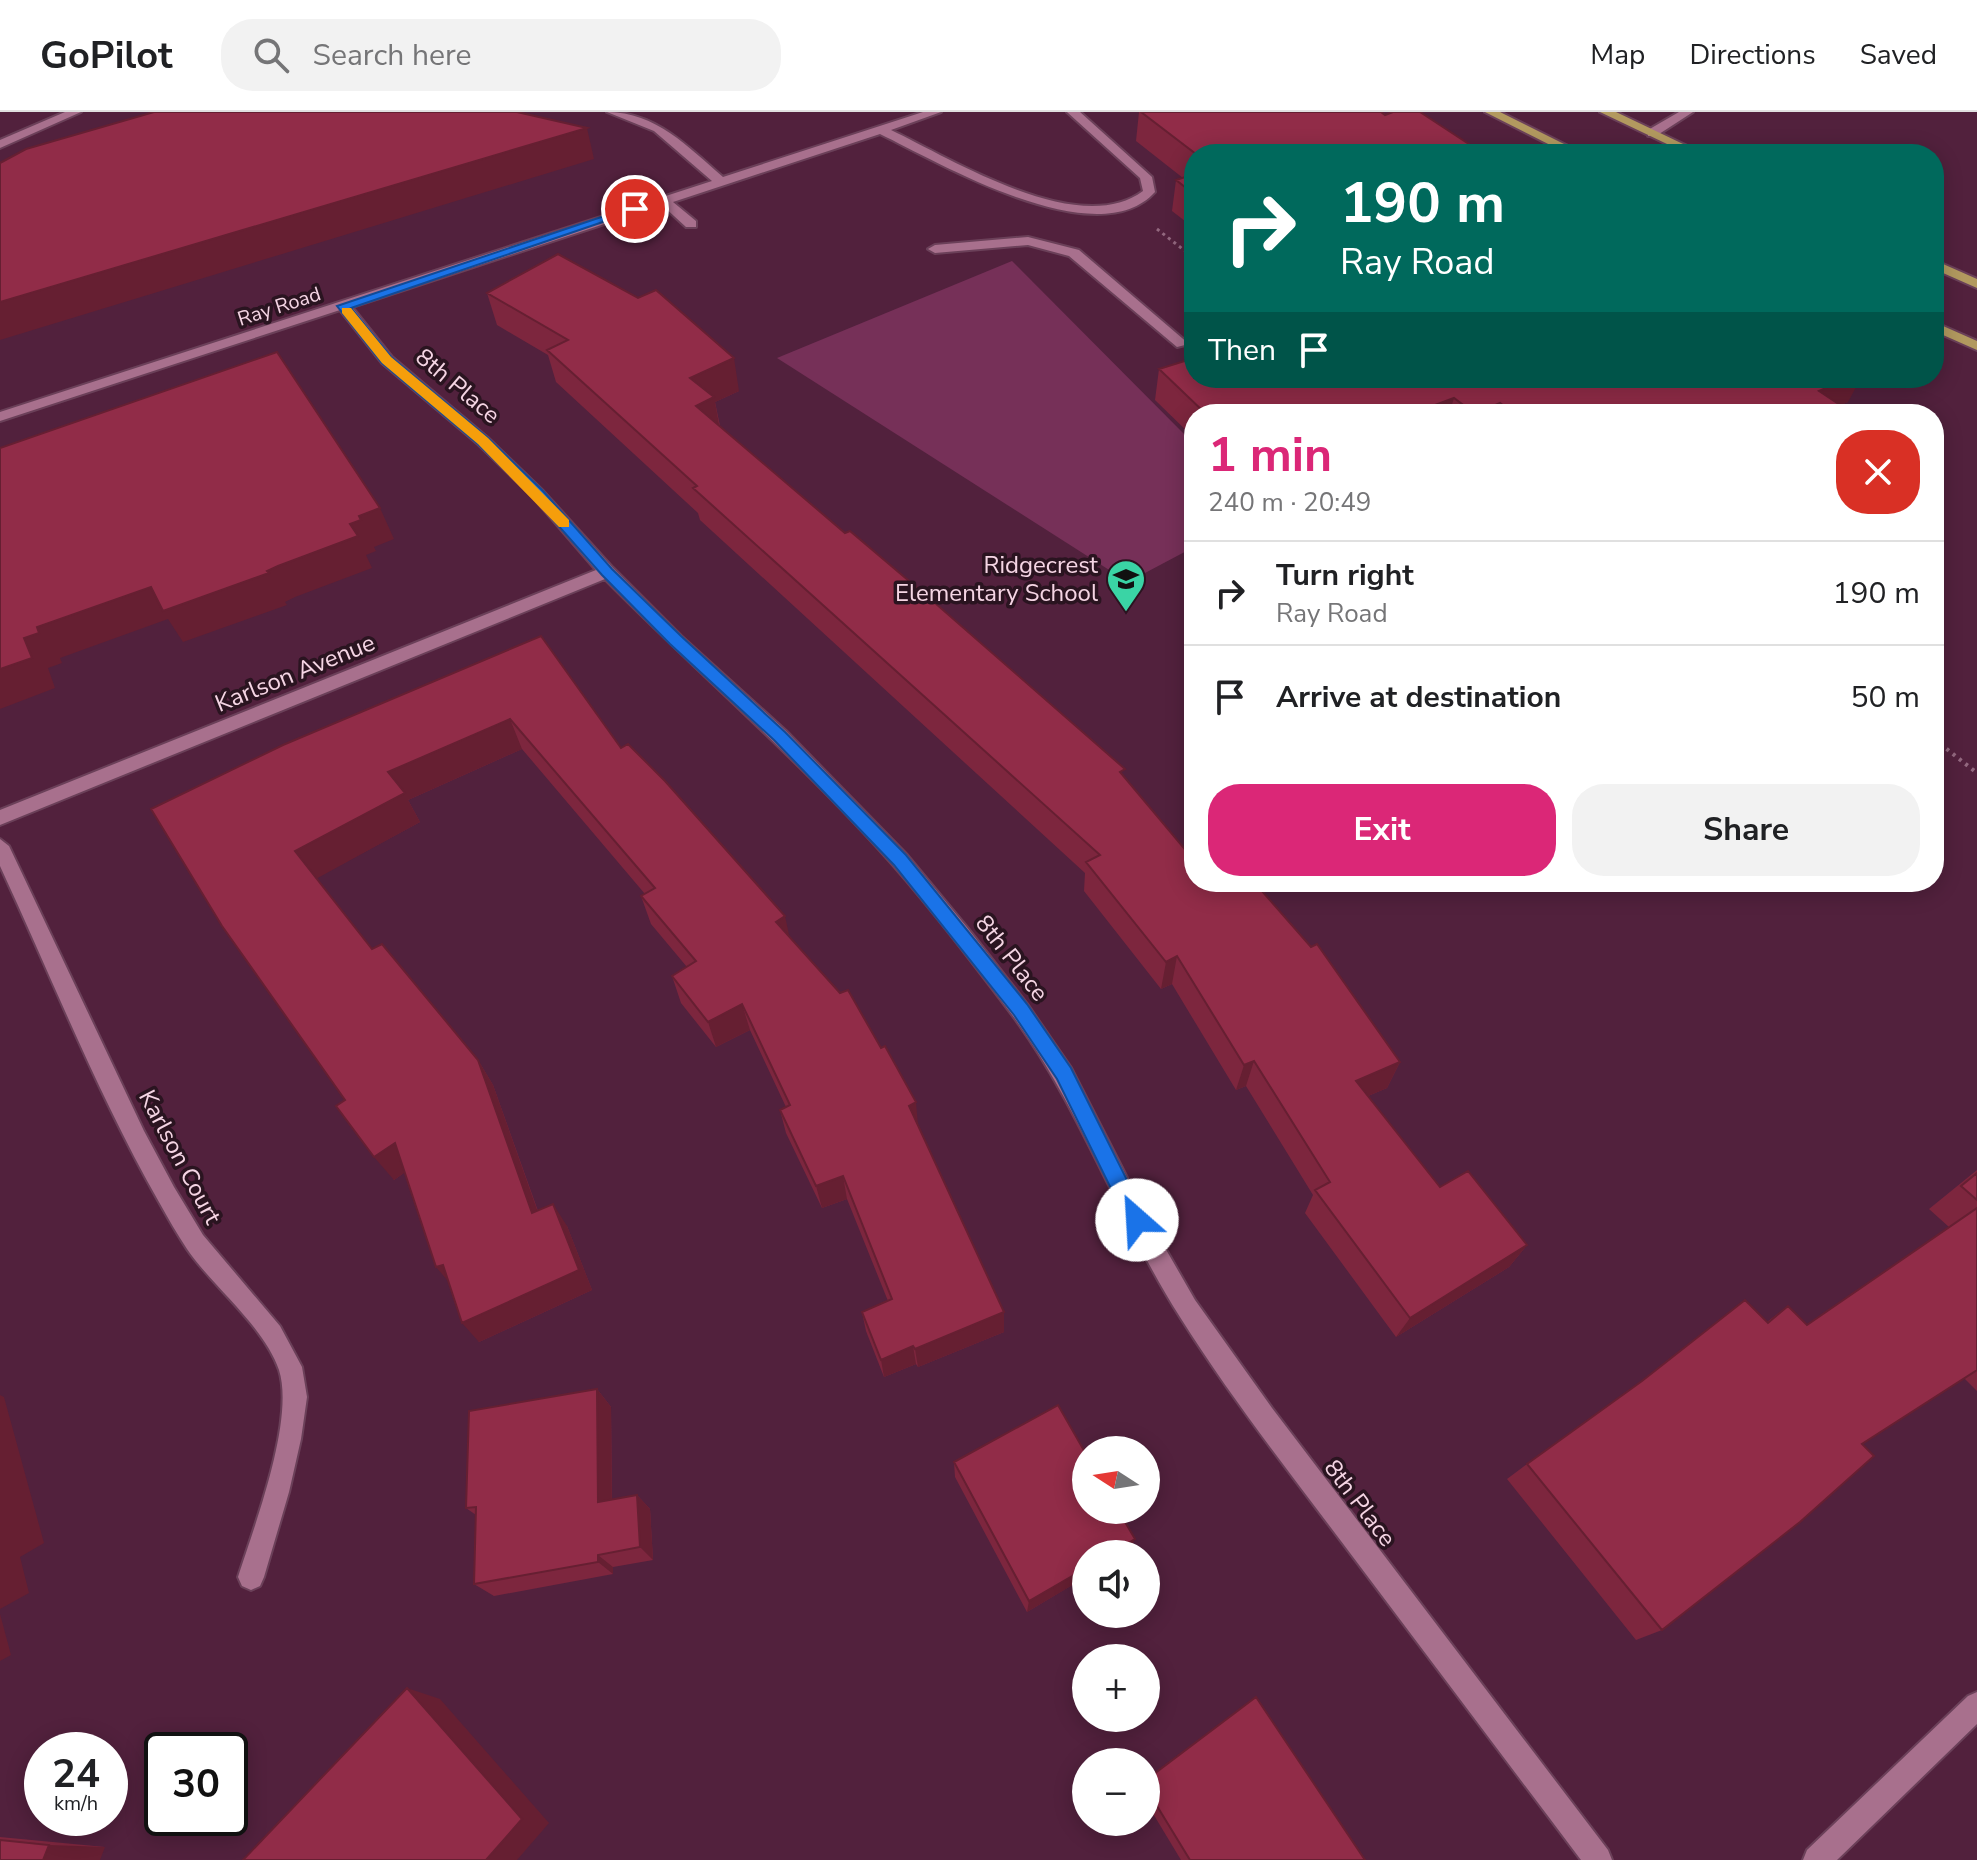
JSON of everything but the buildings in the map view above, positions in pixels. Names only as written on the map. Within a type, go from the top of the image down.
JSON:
[{"type":"main road","points":[[1491,112],[1557,144]]},
{"type":"main road","points":[[1606,112],[1676,144]]},
{"type":"main road","points":[[1944,269],[1977,284]]},
{"type":"main road","points":[[1944,331],[1977,346]]},
{"type":"street","points":[[0,144],[75,112]]},
{"type":"street","points":[[613,112],[658,128],[720,181]]},
{"type":"street","name":"Ray Road","points":[[0,417],[935,112]]},
{"type":"street","points":[[881,130],[1035,201],[1086,211],[1130,205],[1149,192],[1146,177],[1073,112]]},
{"type":"street","points":[[1652,133],[1687,112]]},
{"type":"street","points":[[664,200],[691,224]]},
{"type":"street","points":[[935,249],[1028,241],[1074,253],[1182,344]]},
{"type":"street","name":"8th Place","points":[[344,306],[387,360],[483,441],[538,494],[607,572],[675,640],[780,736],[900,860],[1020,1010],[1064,1074],[1137,1220],[1187,1308],[1263,1417],[1598,1860]]},
{"type":"street","name":"Karlson Avenue","points":[[0,818],[607,572]]},
{"type":"street","name":"Karlson Court","points":[[0,846],[136,1138],[166,1194],[195,1242],[272,1334],[290,1367],[295,1397],[289,1439],[277,1492],[251,1577]]},
{"type":"street","points":[[1817,1860],[1977,1705]]},
{"type":"path","points":[[1158,229],[1184,250]]},
{"type":"path","points":[[1944,747],[1977,773]]},
{"type":"shaded area","points":[[1012,261],[1184,434],[1184,552],[1128,582],[777,358]]},
{"type":"slow traffic","points":[[347,310],[387,360],[483,441],[564,523]]},
{"type":"place","name":"Ridgecrest Elementary School","points":[[1126,613]]},
{"type":"route","points":[[635,209],[344,306],[387,360],[483,441],[538,494],[607,572],[675,640],[780,736],[900,860],[1020,1010],[1064,1074],[1137,1220]]}]
